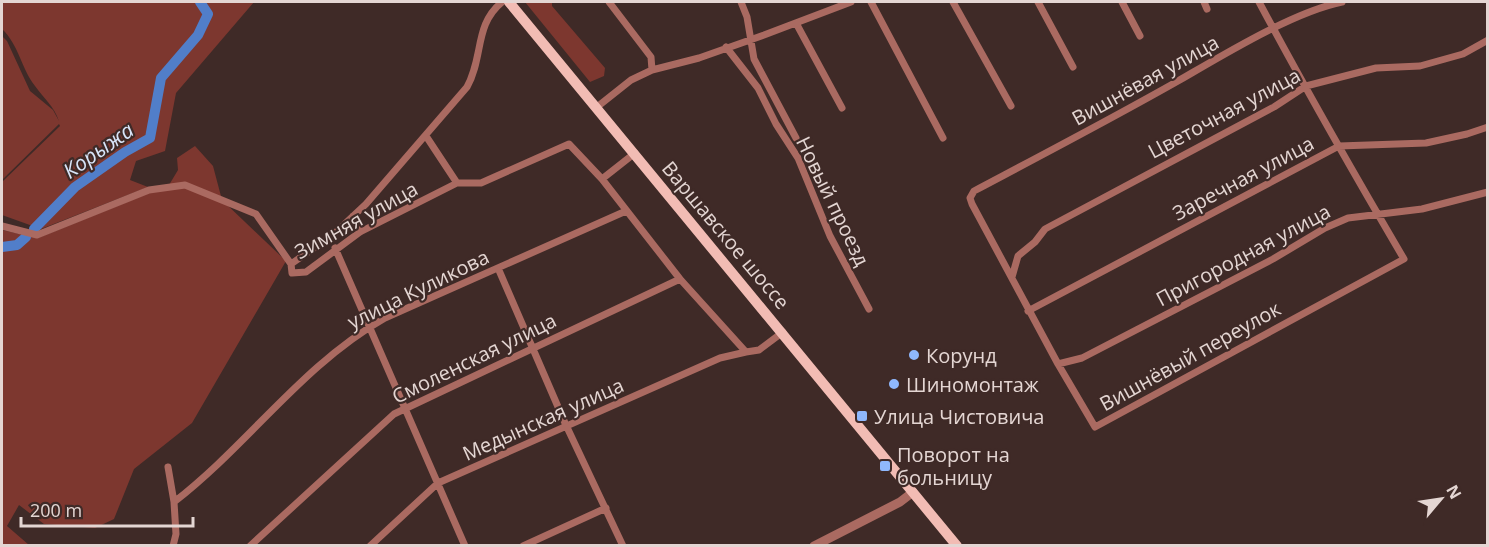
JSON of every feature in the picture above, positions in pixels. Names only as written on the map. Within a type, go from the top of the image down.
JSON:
[{"type":"main road","name":"Варшавское шоссе","points":[[509,2],[957,546]]},
{"type":"street","points":[[2,226],[37,235],[149,190],[185,185],[256,214],[291,264],[353,216],[426,136],[472,77],[478,64],[483,24],[489,12],[502,2]]},
{"type":"street","points":[[609,2],[651,57],[652,70]]},
{"type":"street","points":[[741,2],[747,17],[749,39],[762,76],[796,138]]},
{"type":"street","points":[[597,107],[631,80],[652,70],[726,47],[851,2]]},
{"type":"street","points":[[871,2],[944,138]]},
{"type":"street","points":[[953,2],[1011,106]]},
{"type":"street","points":[[1038,2],[1073,66]]},
{"type":"street","points":[[1122,2],[1140,36]]},
{"type":"street","points":[[1259,2],[1378,214]]},
{"type":"street","name":"Вишнёвая улица","points":[[970,198],[974,191],[1274,30],[1321,6],[1342,2]]},
{"type":"street","points":[[796,23],[842,108]]},
{"type":"street","name":"Цветочная улица","points":[[1012,277],[1018,256],[1035,242],[1045,229],[1274,107],[1306,86],[1376,68],[1420,66],[1463,54],[1488,40]]},
{"type":"street","name":"Новый проезд","points":[[726,47],[758,87],[776,124],[798,158],[830,236],[869,309]]},
{"type":"street","name":"Заречная улица","points":[[1028,311],[1339,146],[1426,143],[1467,135],[1488,127]]},
{"type":"street","points":[[426,136],[458,183]]},
{"type":"street","name":"Зимняя улица","points":[[291,264],[292,273],[306,272],[335,248],[360,232],[458,183],[481,183],[569,144],[602,179]]},
{"type":"street","points":[[634,153],[602,179],[680,279],[746,352]]},
{"type":"street","name":"Пригородная улица","points":[[1058,364],[1082,358],[1273,259],[1325,228],[1348,219],[1422,209],[1488,192]]},
{"type":"street","name":"Вишнёвый переулок","points":[[970,198],[1028,311],[1095,427],[1404,259],[1378,214]]},
{"type":"street","name":"улица Куликова","points":[[174,502],[319,363],[369,327],[626,211]]},
{"type":"street","points":[[353,216],[360,232]]},
{"type":"street","points":[[335,248],[465,546]]},
{"type":"street","points":[[498,268],[623,546]]},
{"type":"street","name":"Смоленская улица","points":[[250,546],[394,414],[680,279]]},
{"type":"street","name":"Медынская улица","points":[[370,546],[438,483],[569,427],[720,358],[759,350],[783,332]]},
{"type":"street","points":[[168,467],[174,502],[176,534],[173,546]]},
{"type":"street","points":[[814,546],[880,513],[913,492]]},
{"type":"street","points":[[523,546],[606,508]]},
{"type":"shaded area","points":[[2,2],[254,2],[176,93],[165,151],[136,161],[130,180],[148,187],[41,229],[2,215],[2,182],[60,126],[59,124],[2,180],[2,36],[7,41],[30,91],[53,110],[59,121],[52,107],[30,79],[12,42],[2,29]]},
{"type":"shaded area","points":[[525,2],[552,2],[552,6],[605,68],[604,76],[590,82]]},
{"type":"shaded area","points":[[195,146],[213,166],[222,200],[286,261],[192,423],[134,469],[114,519],[95,528],[44,524],[19,505],[7,526],[29,545],[2,545],[2,230],[38,238],[169,185],[178,170],[177,158]]},
{"type":"waterway","name":"Корыжа","points":[[34,229],[75,187],[125,152],[150,138],[161,78],[198,35],[208,14],[200,2]]},
{"type":"waterway","name":"Корыжа","points":[[2,247],[17,245],[26,237]]},
{"type":"place","name":"Корунд","points":[[914,355]]},
{"type":"place","name":"Шиномонтаж","points":[[894,384]]},
{"type":"place","name":"Улица Чистовича","points":[[862,416]]},
{"type":"place","name":"Поворот на больницу","points":[[885,466]]}]
